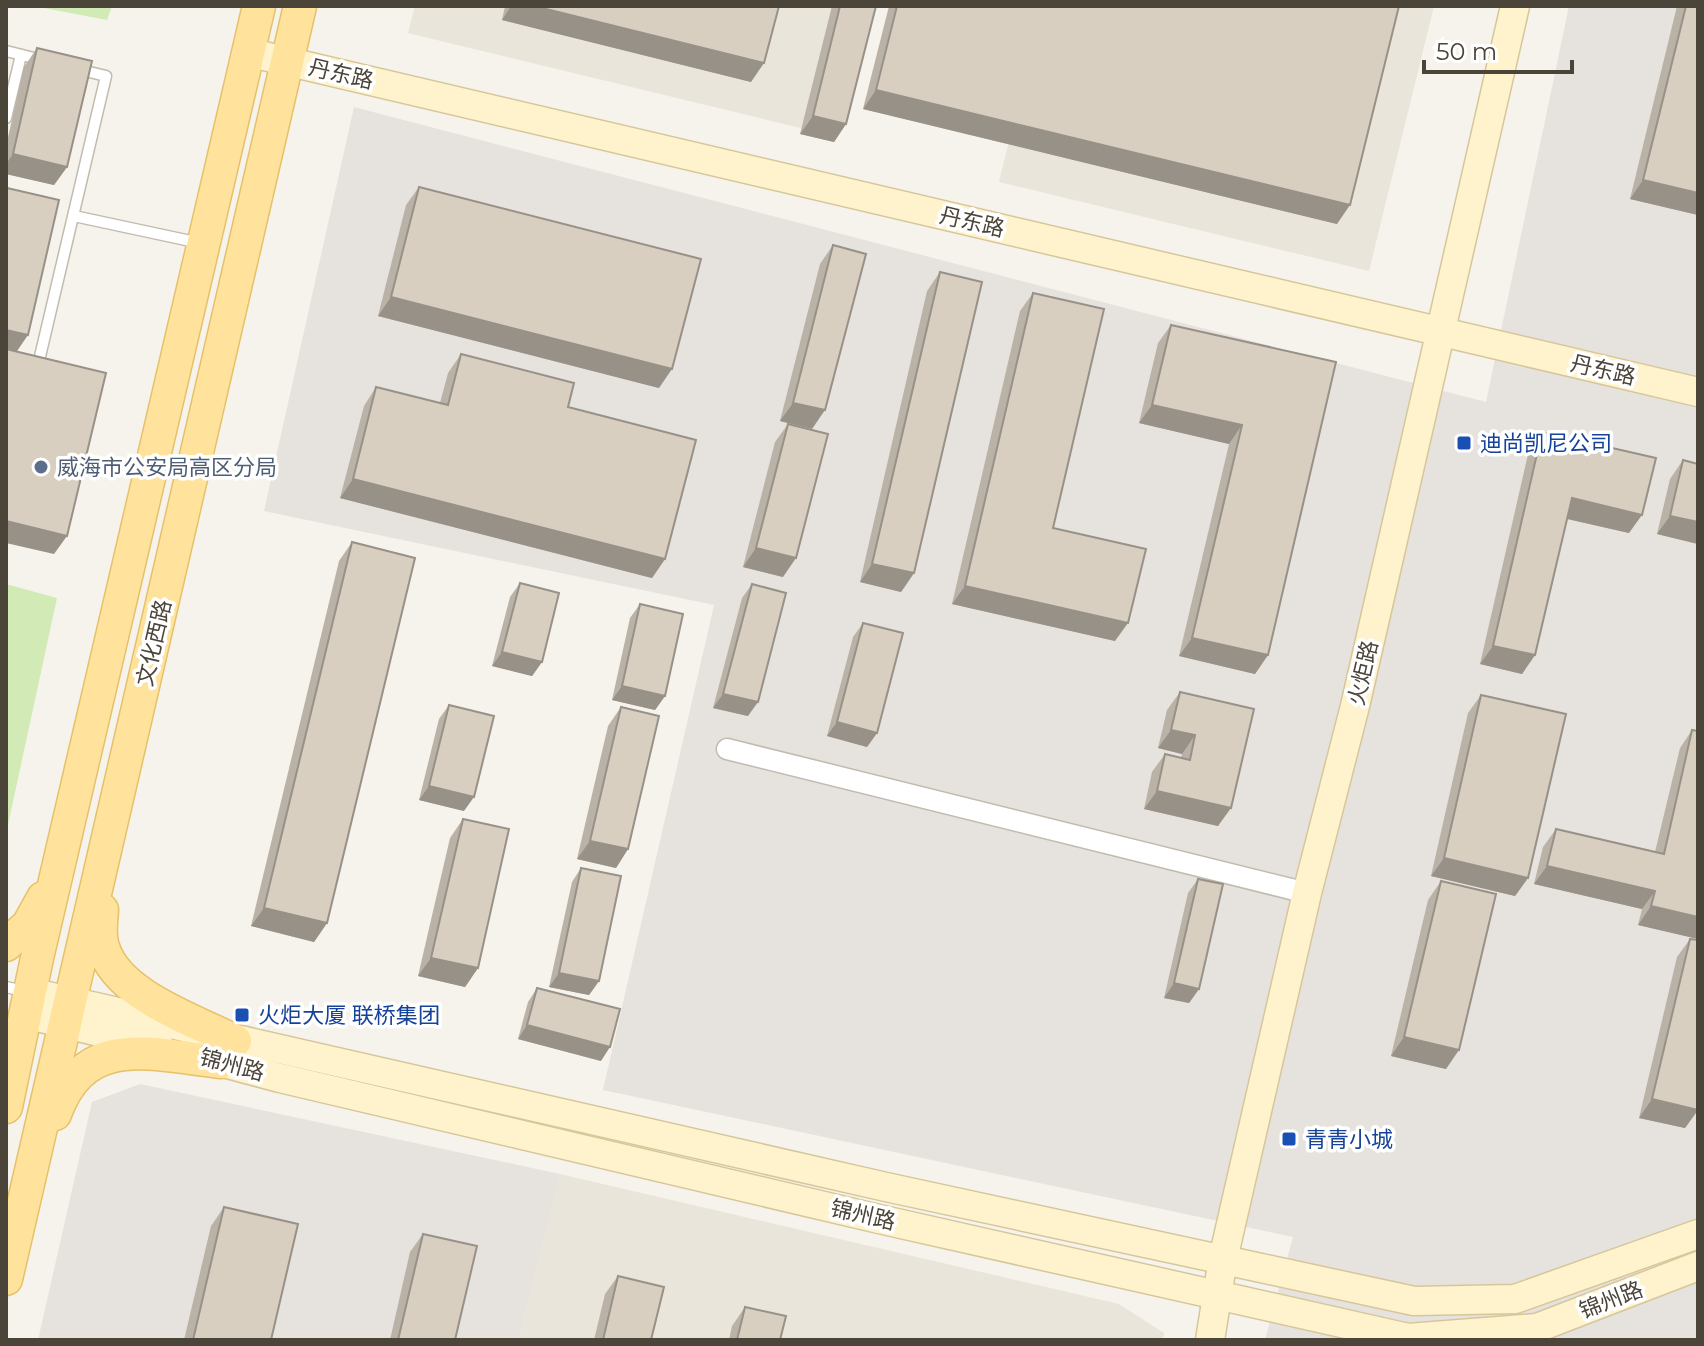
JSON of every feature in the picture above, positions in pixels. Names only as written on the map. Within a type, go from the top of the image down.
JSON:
[{"type":"main road","name":"文化西路","points":[[6,1107],[19,1002],[63,847],[259,6]]},
{"type":"main road","name":"文化西路","points":[[6,1279],[300,6]]},
{"type":"main road","name":"火炬路","points":[[1210,1340],[1223,1259],[1307,893],[1359,691],[1515,6]]},
{"type":"main road","name":"丹东路","points":[[247,52],[1698,392]]},
{"type":"main road","points":[[6,945],[28,925],[40,905],[63,847]]},
{"type":"main road","points":[[105,857],[102,944],[119,976],[228,1051]]},
{"type":"main road","name":"锦州路","points":[[19,1002],[228,1051],[886,1187],[1414,1301],[1515,1299],[1698,1234]]},
{"type":"main road","points":[[30,1184],[60,1100],[88,1064],[105,1057],[132,1053],[228,1051]]},
{"type":"main road","name":"锦州路","points":[[228,1051],[280,1078],[1408,1338],[1537,1328],[1698,1266]]},
{"type":"street","points":[[727,749],[1307,893]]},
{"type":"lane","points":[[6,51],[49,62]]},
{"type":"lane","points":[[6,118],[21,55]]},
{"type":"lane","points":[[27,362],[38,365],[106,76],[63,65]]},
{"type":"lane","points":[[74,216],[202,243]]},
{"type":"shaded area","points":[[415,6],[839,6],[809,130],[408,33]]},
{"type":"shaded area","points":[[1042,6],[1434,6],[1369,271],[999,182]]},
{"type":"shaded area","points":[[1569,6],[1698,6],[1698,1340],[1265,1340],[1293,1237],[603,1090],[714,605],[264,511],[354,107],[1486,402]]},
{"type":"shaded area","points":[[140,1084],[560,1174],[518,1340],[38,1340],[92,1102]]},
{"type":"shaded area","points":[[560,1174],[1119,1304],[1164,1333],[1163,1340],[518,1340]]},
{"type":"green space","points":[[33,6],[112,6],[107,20]]},
{"type":"green space","points":[[6,584],[57,598],[6,834]]},
{"type":"building","points":[[534,6],[779,6],[764,63]]},
{"type":"building","points":[[840,6],[876,6],[846,124],[813,116]]},
{"type":"building","points":[[897,6],[1399,6],[1350,205],[876,90]]},
{"type":"building","points":[[1686,6],[1698,6],[1698,193],[1643,180]]},
{"type":"building","points":[[37,48],[92,61],[67,167],[13,154]]},
{"type":"building","points":[[419,187],[701,259],[672,369],[391,297]]},
{"type":"building","points":[[7,188],[59,200],[28,335],[6,330]]},
{"type":"building","points":[[833,245],[866,254],[825,410],[793,403]]},
{"type":"building","points":[[940,272],[982,282],[914,573],[872,564]]},
{"type":"building","points":[[1033,293],[1104,309],[1053,528],[1146,549],[1128,623],[965,586]]},
{"type":"building","points":[[1171,325],[1336,362],[1268,655],[1192,638],[1242,425],[1152,405]]},
{"type":"building","name":"威海市公安局高区分局","points":[[6,349],[106,373],[67,536],[6,521]]},
{"type":"building","points":[[461,354],[574,383],[568,407],[696,440],[665,559],[353,479],[376,387],[448,405]]},
{"type":"building","points":[[788,424],[828,434],[796,558],[756,548]]},
{"type":"building","points":[[1542,432],[1656,458],[1642,515],[1572,498],[1535,655],[1493,646]]},
{"type":"building","points":[[1683,460],[1698,464],[1698,522],[1670,516]]},
{"type":"building","points":[[352,542],[415,558],[327,923],[264,908]]},
{"type":"building","points":[[520,583],[559,593],[542,662],[502,652]]},
{"type":"building","points":[[752,584],[786,593],[758,702],[723,694]]},
{"type":"building","points":[[640,604],[683,614],[665,696],[622,686]]},
{"type":"building","points":[[863,623],[903,633],[877,733],[837,722]]},
{"type":"building","points":[[1180,692],[1254,709],[1231,808],[1157,791],[1165,754],[1190,760],[1195,735],[1171,730]]},
{"type":"building","points":[[1481,695],[1566,714],[1528,878],[1444,858]]},
{"type":"building","points":[[449,705],[494,716],[474,797],[429,786]]},
{"type":"building","points":[[621,707],[659,716],[628,849],[590,841]]},
{"type":"building","points":[[1692,730],[1698,731],[1698,917],[1651,906],[1655,891],[1547,866],[1556,829],[1664,854]]},
{"type":"building","points":[[463,819],[509,829],[478,968],[431,958]]},
{"type":"building","points":[[581,868],[621,876],[599,981],[559,973]]},
{"type":"building","points":[[1198,879],[1223,884],[1199,989],[1174,983]]},
{"type":"building","points":[[1441,881],[1496,894],[1459,1050],[1404,1037]]},
{"type":"building","points":[[1690,939],[1698,940],[1698,1110],[1652,1099]]},
{"type":"building","points":[[537,988],[620,1009],[610,1047],[527,1025]]},
{"type":"building","points":[[224,1207],[298,1224],[271,1340],[193,1340]]},
{"type":"building","points":[[423,1234],[477,1246],[455,1340],[398,1340]]},
{"type":"building","points":[[618,1276],[664,1287],[651,1340],[603,1340]]},
{"type":"building","points":[[745,1307],[786,1316],[780,1340],[737,1340]]},
{"type":"place","name":"迪尚凯尼公司","points":[[1464,443]]},
{"type":"place","name":"威海市公安局高区分局","points":[[41,467]]},
{"type":"place","name":"火炬大厦 联桥集团","points":[[242,1015]]},
{"type":"place","name":"青青小城","points":[[1289,1139]]}]
